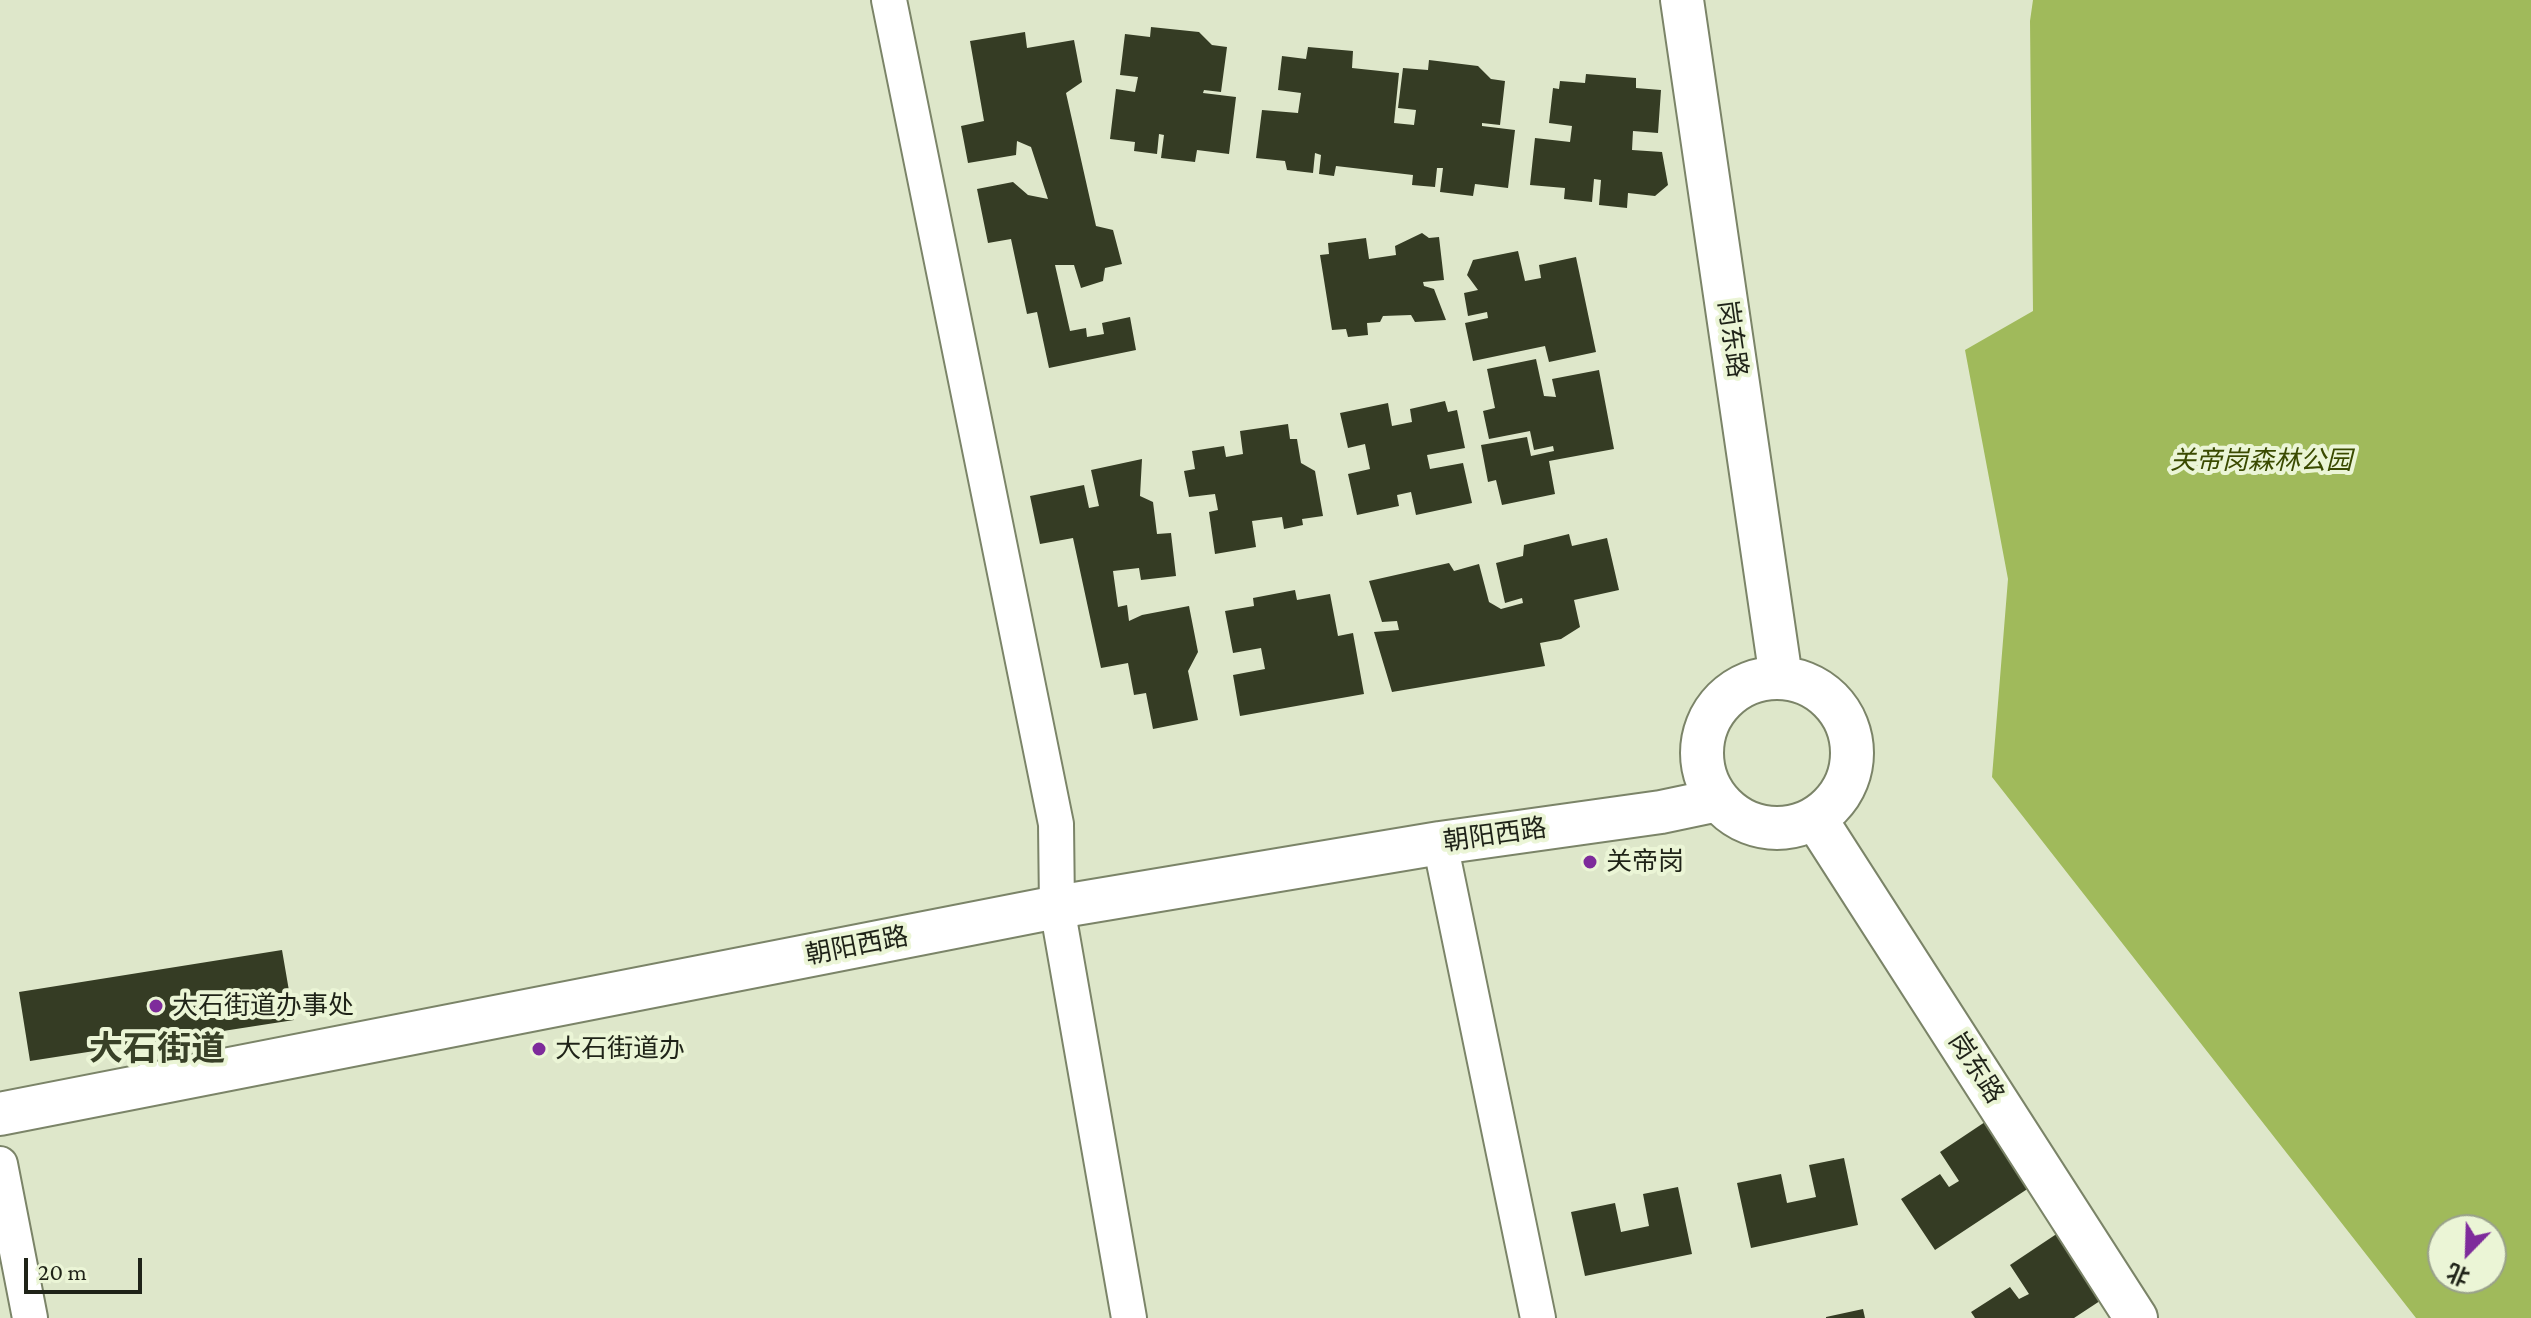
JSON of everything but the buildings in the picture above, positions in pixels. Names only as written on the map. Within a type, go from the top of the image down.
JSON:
[{"type":"street","points":[[889,0],[1056,824],[1057,907],[1129,1318]]},
{"type":"street","name":"岗东路","points":[[1682,0],[1781,678]]},
{"type":"street","points":[[1781,678],[1807,683],[1829,698],[1844,719],[1853,744],[1852,769],[1842,794],[1824,813],[1803,824],[1780,829],[1756,826],[1735,817],[1718,800],[1700,767],[1704,734],[1714,712],[1732,692],[1755,681],[1781,678]]},
{"type":"street","name":"朝阳西路","points":[[0,1114],[1057,907],[1440,843],[1661,812],[1718,800]]},
{"type":"street","name":"岗东路","points":[[1815,818],[2136,1318]]},
{"type":"street","points":[[1440,843],[1538,1318]]},
{"type":"street","points":[[0,1164],[30,1318]]},
{"type":"green space","name":"关帝岗森林公园","points":[[2033,0],[2531,0],[2531,1318],[2416,1318],[1992,777],[2008,579],[1965,350],[2033,311],[2030,21]]},
{"type":"place","name":"关帝岗","points":[[1590,862]]},
{"type":"place","name":"大石街道办事处","points":[[156,1006]]},
{"type":"place","name":"大石街道办","points":[[539,1049]]},
{"type":"district","name":"大石街道","points":[[157,1050]]}]
